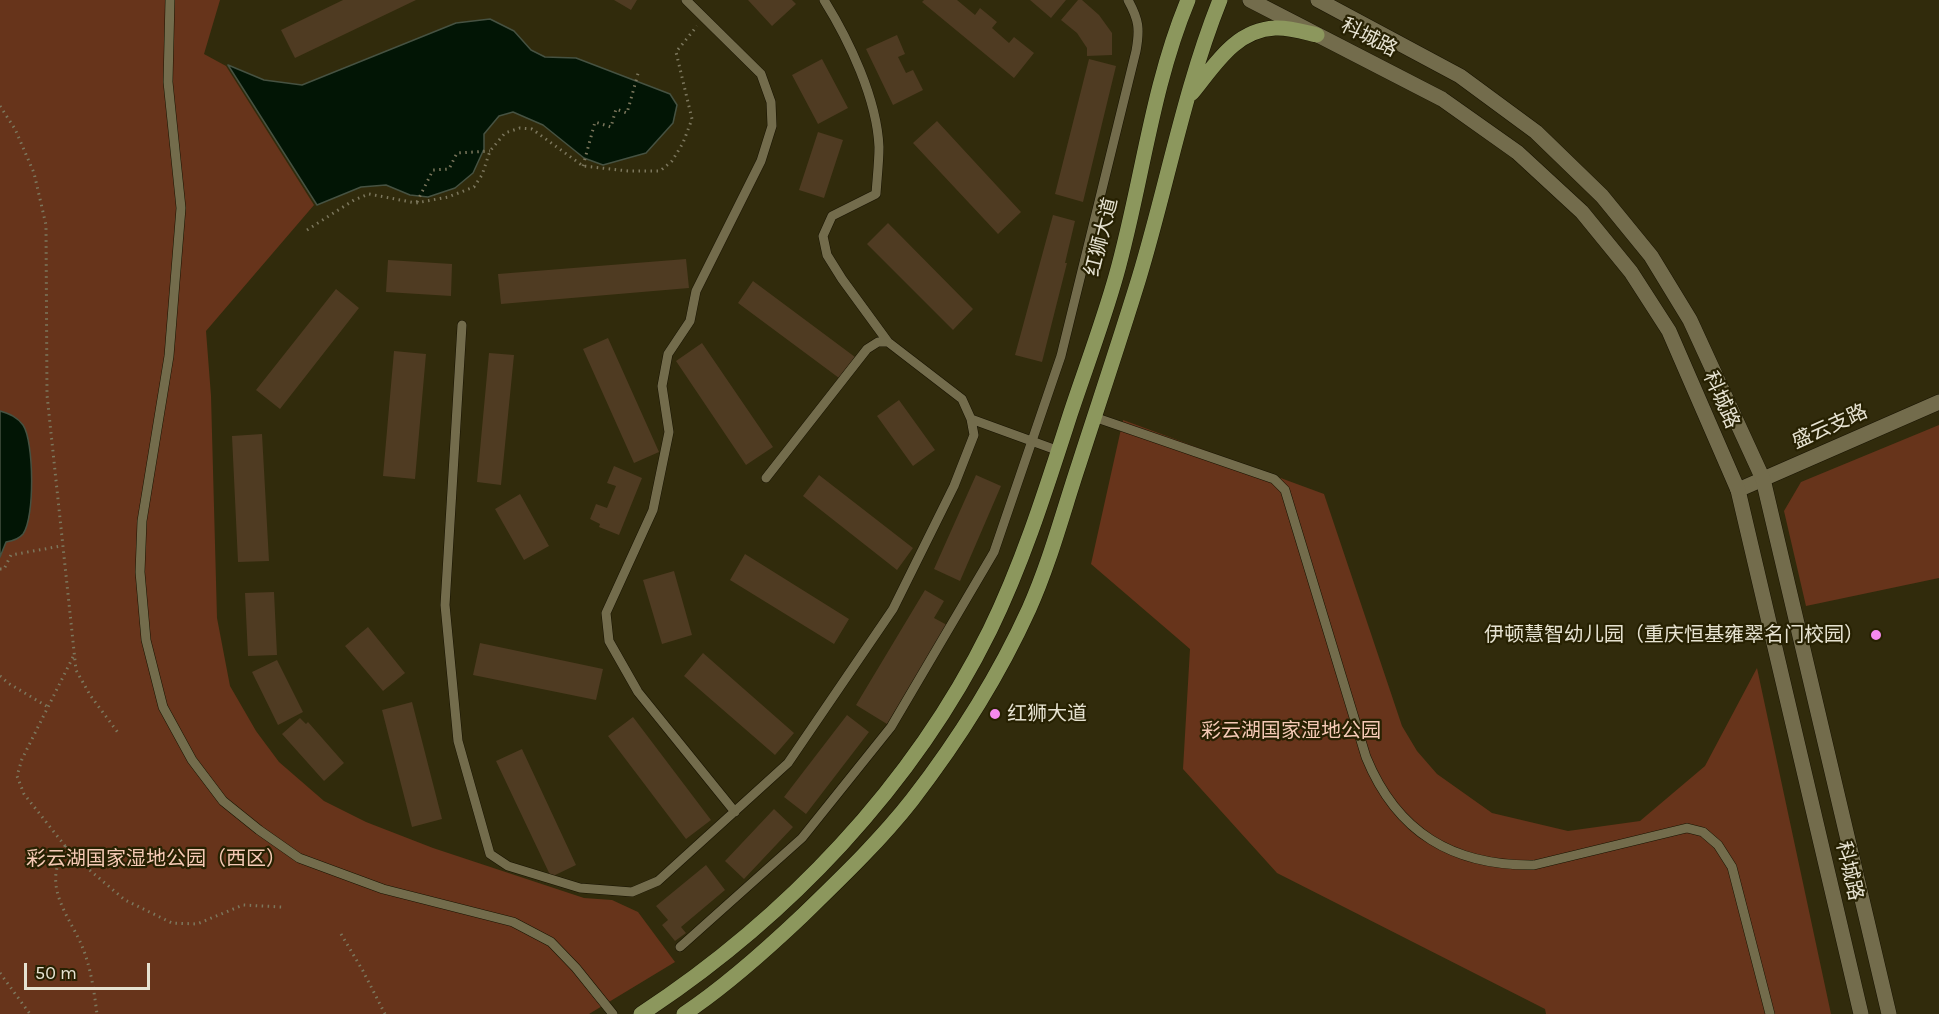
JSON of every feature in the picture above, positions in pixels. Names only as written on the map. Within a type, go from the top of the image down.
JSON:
[{"type":"main road","name":"红狮大道","points":[[641,1014],[714,963],[784,902],[837,849],[889,787],[921,744],[968,670],[1002,603],[1021,558],[1059,451],[1116,275],[1159,86],[1188,0]]},
{"type":"main road","points":[[684,1014],[760,955],[884,832],[911,801],[937,765],[1011,645],[1030,607],[1045,568],[1094,417],[1139,277],[1186,100],[1220,0]]},
{"type":"main road","name":"科城路","points":[[1250,0],[1442,99],[1517,152],[1582,212],[1631,272],[1668,331],[1738,490],[1861,1014]]},
{"type":"main road","name":"科城路","points":[[1318,0],[1460,76],[1536,132],[1602,196],[1650,255],[1690,320],[1763,479],[1888,1014]]},
{"type":"main road","points":[[1186,100],[1227,50],[1241,38],[1257,30],[1277,27],[1317,35]]},
{"type":"main road","name":"盛云支路","points":[[1738,490],[1939,402]]},
{"type":"lane","points":[[170,0],[168,82],[181,208],[169,356],[142,521],[140,572],[146,640],[163,707],[192,760],[223,801],[299,858],[383,889],[513,922],[550,942],[576,968],[613,1014]]},
{"type":"lane","points":[[686,0],[761,74],[771,102],[772,126],[760,161],[696,291],[690,321],[668,354],[662,386],[669,432],[653,510],[606,614],[609,641],[638,692],[735,812]]},
{"type":"lane","points":[[462,325],[445,605],[458,741],[490,854],[508,866],[580,888],[632,892],[658,881],[788,763],[893,609],[954,486],[974,435],[971,419],[962,399],[888,342],[826,255],[823,236],[832,216],[876,194],[879,147],[872,101],[839,23],[824,0]]},
{"type":"lane","points":[[680,947],[802,838],[891,727],[994,552],[1061,356],[1136,51],[1140,31],[1135,13],[1128,0]]},
{"type":"lane","points":[[766,478],[867,349],[878,342],[888,342]]},
{"type":"lane","points":[[1094,417],[1275,479],[1281,484],[1288,497],[1366,758],[1375,780],[1390,803],[1409,823],[1456,853],[1485,862],[1509,866],[1534,865],[1688,828],[1703,832],[1718,845],[1732,867],[1770,1014]]},
{"type":"lane","points":[[971,419],[1059,451]]},
{"type":"path","points":[[308,230],[354,200],[369,194],[416,203],[448,197],[474,187],[482,175],[490,151],[505,134],[520,128],[532,129],[583,165],[628,171],[660,171],[672,161],[683,143],[692,120],[676,52],[704,18]]},
{"type":"path","points":[[583,165],[595,122],[611,127],[616,109],[627,112],[639,70]]},
{"type":"path","points":[[0,106],[15,129],[34,173],[46,225],[47,394],[76,670],[90,695],[119,734]]},
{"type":"path","points":[[416,203],[433,170],[449,169],[457,153],[490,151]]},
{"type":"path","points":[[0,569],[4,569],[11,555],[62,546]]},
{"type":"path","points":[[74,655],[22,759],[17,776],[24,794],[73,856],[125,900],[172,923],[197,924],[243,905],[282,907]]},
{"type":"path","points":[[0,676],[48,708]]},
{"type":"path","points":[[66,846],[57,869],[57,892],[82,947],[93,981],[98,1014]]},
{"type":"path","points":[[341,934],[385,1014]]},
{"type":"path","points":[[0,973],[30,1014]]},
{"type":"green space","name":"彩云湖国家湿地公园（西区）","points":[[0,0],[220,0],[204,54],[226,66],[314,205],[206,331],[211,396],[217,618],[230,686],[256,731],[279,762],[324,801],[366,822],[433,848],[584,898],[612,900],[638,912],[675,962],[589,1014],[0,1014]]},
{"type":"green space","name":"彩云湖国家湿地公园","points":[[1123,420],[1324,494],[1402,726],[1417,751],[1437,774],[1492,813],[1568,831],[1640,821],[1705,766],[1757,668],[1831,1014],[1546,1014],[1545,1009],[1277,873],[1183,769],[1190,649],[1091,564]]},
{"type":"green space","points":[[1939,425],[1939,578],[1806,606],[1784,511],[1801,482]]},
{"type":"shaded area","points":[[490,19],[514,31],[531,50],[545,57],[576,58],[670,94],[677,105],[673,123],[646,153],[603,165],[584,158],[543,125],[513,112],[499,116],[484,134],[484,149],[473,173],[455,188],[428,197],[410,195],[386,185],[361,187],[317,205],[228,65],[264,80],[302,85],[456,23]]},
{"type":"shaded area","points":[[0,411],[13,416],[23,425],[27,434],[32,479],[27,525],[21,536],[6,542],[0,557]]},
{"type":"building","points":[[343,0],[416,0],[295,58],[281,30]]},
{"type":"building","points":[[614,0],[637,0],[631,10]]},
{"type":"building","points":[[748,0],[792,0],[796,4],[772,26]]},
{"type":"building","points":[[924,0],[957,0],[975,15],[980,8],[997,22],[992,28],[1009,43],[1014,37],[1034,53],[1014,78],[922,2]]},
{"type":"building","points":[[1030,0],[1066,0],[1051,18]]},
{"type":"building","points":[[1078,0],[1082,0],[1099,15],[1112,33],[1112,55],[1087,56],[1087,48],[1077,33],[1061,20]]},
{"type":"building","points":[[897,35],[905,54],[898,57],[906,73],[913,70],[923,90],[893,105],[866,49]]},
{"type":"building","points":[[822,59],[848,108],[818,124],[792,75]]},
{"type":"building","points":[[1089,59],[1116,66],[1083,202],[1055,194]]},
{"type":"building","points":[[937,121],[1021,212],[998,234],[913,143]]},
{"type":"building","points":[[818,132],[843,140],[824,198],[799,190]]},
{"type":"building","points":[[1053,215],[1075,221],[1042,362],[1015,355]]},
{"type":"building","points":[[888,223],[973,309],[953,330],[867,244]]},
{"type":"building","points":[[686,259],[689,288],[501,304],[498,274]]},
{"type":"building","points":[[388,260],[452,264],[451,296],[386,292]]},
{"type":"building","points":[[753,281],[855,357],[839,378],[738,303]]},
{"type":"building","points":[[336,289],[359,308],[280,409],[256,390]]},
{"type":"building","points":[[608,338],[659,452],[634,463],[583,349]]},
{"type":"building","points":[[702,343],[773,447],[746,465],[676,361]]},
{"type":"building","points":[[394,351],[426,354],[415,479],[383,476]]},
{"type":"building","points":[[489,353],[514,355],[501,485],[477,482]]},
{"type":"building","points":[[899,400],[935,450],[913,466],[877,416]]},
{"type":"building","points":[[262,434],[269,561],[238,562],[232,436]]},
{"type":"building","points":[[614,466],[642,478],[619,535],[599,527],[600,524],[590,519],[596,504],[607,508],[616,486],[607,483]]},
{"type":"building","points":[[819,475],[913,548],[897,570],[803,496]]},
{"type":"building","points":[[976,475],[1001,486],[960,581],[934,569]]},
{"type":"building","points":[[520,494],[549,546],[524,560],[495,509]]},
{"type":"building","points":[[745,554],[849,619],[834,644],[730,580]]},
{"type":"building","points":[[674,571],[692,635],[662,644],[643,580]]},
{"type":"building","points":[[925,590],[944,601],[934,618],[947,625],[887,724],[856,705]]},
{"type":"building","points":[[274,592],[277,655],[248,656],[245,593]]},
{"type":"building","points":[[368,627],[405,673],[383,691],[345,646]]},
{"type":"building","points":[[480,643],[603,669],[596,700],[473,675]]},
{"type":"building","points":[[703,653],[794,733],[775,755],[684,676]]},
{"type":"building","points":[[277,660],[303,712],[278,725],[252,672]]},
{"type":"building","points":[[412,702],[442,819],[412,827],[382,710]]},
{"type":"building","points":[[847,715],[869,732],[806,814],[784,797]]},
{"type":"building","points":[[633,717],[711,820],[686,839],[608,736]]},
{"type":"building","points":[[300,718],[306,724],[308,722],[344,763],[324,781],[282,734]]},
{"type":"building","points":[[522,749],[576,865],[551,877],[496,761]]},
{"type":"building","points":[[774,809],[793,827],[744,879],[725,861]]},
{"type":"building","points":[[706,865],[725,890],[681,927],[686,933],[675,941],[662,925],[668,920],[656,906]]},
{"type":"place","name":"伊顿慧智幼儿园（重庆恒基雍翠名门校园）","points":[[1876,635]]},
{"type":"place","name":"红狮大道","points":[[995,714]]}]
